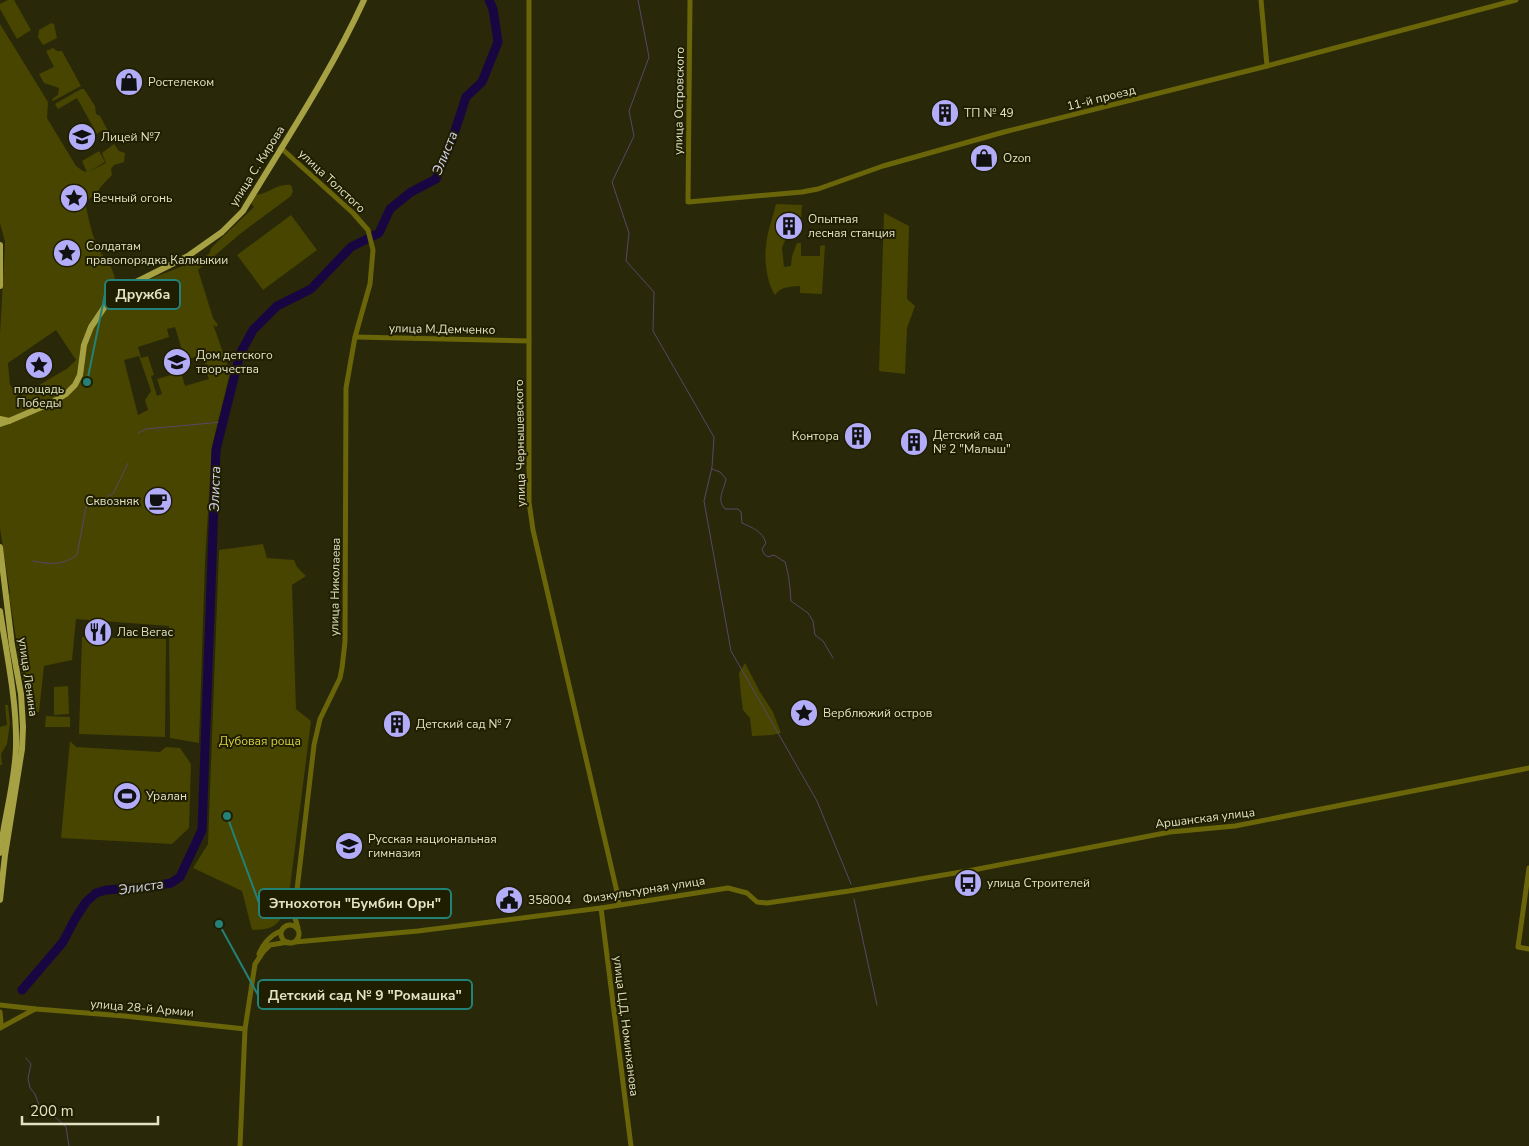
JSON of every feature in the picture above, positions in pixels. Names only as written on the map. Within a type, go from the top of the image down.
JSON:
[{"type":"main road","name":"улица С. Кирова","points":[[0,424],[51,403],[66,394],[74,385],[80,375],[84,345],[91,327],[114,293],[188,256],[229,226],[244,211],[309,105],[364,0]]},
{"type":"main road","points":[[0,245],[0,286]]},
{"type":"main road","points":[[0,419],[9,420]]},
{"type":"main road","name":"улица Ленина","points":[[0,547],[12,645],[21,694],[23,726],[22,750],[0,900]]},
{"type":"main road","name":"улица Ленина","points":[[0,611],[16,716],[15,757],[0,853]]},
{"type":"street","name":"улица Чернышевского","points":[[529,0],[529,502],[533,530],[619,905]]},
{"type":"street","name":"улица Островского","points":[[688,202],[690,0]]},
{"type":"street","points":[[1261,0],[1267,66]]},
{"type":"street","name":"11-й проезд","points":[[688,202],[811,190],[883,166],[1004,132],[1267,66],[1516,0]]},
{"type":"street","name":"улица Толстого","points":[[281,148],[354,213],[368,230]]},
{"type":"street","name":"улица Николаева","points":[[298,929],[295,907],[314,745],[320,719],[340,678],[342,668],[345,634],[346,388],[355,337],[370,284],[373,250],[368,230]]},
{"type":"street","name":"улица М.Демченко","points":[[355,337],[529,341]]},
{"type":"street","name":"Аршанская улица","points":[[913,880],[1170,832],[1236,826],[1529,768]]},
{"type":"street","points":[[1529,868],[1518,947],[1529,949]]},
{"type":"street","name":"Физкультурная улица","points":[[255,964],[270,945],[288,942],[418,931],[601,908],[728,888],[747,893],[757,902],[767,904],[913,880]]},
{"type":"street","points":[[288,942],[283,939],[283,929],[295,907]]},
{"type":"street","name":"улица Ц.Д. Номинханова","points":[[601,908],[631,1146]]},
{"type":"street","points":[[240,1146],[245,1029],[255,964],[265,943],[289,924],[306,936],[314,939]]},
{"type":"street","points":[[294,942],[299,936],[298,929]]},
{"type":"street","name":"улица 28-й Армии","points":[[0,1005],[245,1029]]},
{"type":"street","points":[[0,1028],[36,1009]]},
{"type":"street","points":[[0,1012],[0,1028]]},
{"type":"green space","points":[[8,0],[14,0],[31,30],[17,39],[0,9],[0,4]]},
{"type":"green space","points":[[51,23],[54,24],[57,38],[43,45],[38,37],[39,30]]},
{"type":"green space","points":[[0,24],[48,102],[47,118],[76,166],[87,172],[82,161],[99,151],[105,162],[88,172],[106,163],[102,153],[114,144],[119,151],[125,153],[124,162],[114,165],[111,169],[112,175],[85,203],[94,238],[114,275],[115,280],[112,283],[114,293],[193,262],[194,265],[200,257],[203,258],[209,254],[211,248],[254,207],[251,203],[255,195],[281,186],[291,185],[293,191],[291,196],[240,234],[198,270],[213,318],[218,325],[216,327],[213,324],[230,373],[212,446],[205,561],[199,743],[170,738],[169,626],[76,619],[72,660],[44,666],[39,712],[28,711],[0,528],[0,427],[26,416],[8,419],[0,417],[0,335],[5,242],[0,223]],"holes":[[[175,327],[185,360],[202,355],[209,370],[206,371],[209,379],[185,386],[181,372],[157,379],[162,394],[157,396],[151,376],[154,375],[148,356],[141,358],[138,347],[169,337],[167,329]],[[56,330],[76,360],[68,368],[19,397],[10,385],[8,363]],[[139,356],[151,391],[145,400],[148,410],[138,415],[124,360]]]},
{"type":"green space","points":[[53,48],[57,51],[62,51],[81,86],[53,101],[52,99],[58,95],[59,88],[44,83],[39,74],[54,67],[46,51]]},
{"type":"green space","points":[[84,89],[95,106],[96,114],[100,116],[113,140],[108,143],[101,131],[97,134],[77,98],[58,109],[55,104]]},
{"type":"green space","points":[[776,204],[802,205],[801,221],[782,219],[781,234],[787,235],[782,248],[784,267],[791,266],[792,256],[797,243],[801,243],[801,256],[820,256],[820,246],[825,245],[822,294],[800,293],[800,286],[783,288],[775,295],[772,290],[767,271],[765,251]]},
{"type":"green space","points":[[884,213],[909,226],[907,299],[915,306],[907,328],[905,374],[879,371]]},
{"type":"green space","points":[[291,215],[317,250],[263,290],[237,255]]},
{"type":"green space","name":"Дубовая роща","points":[[263,544],[267,558],[294,560],[297,567],[306,576],[292,585],[296,709],[311,721],[287,911],[279,921],[269,928],[252,930],[242,891],[193,868],[208,844],[219,550]]},
{"type":"green space","points":[[82,637],[166,639],[165,737],[79,734]]},
{"type":"green space","points":[[745,663],[773,712],[781,733],[752,736],[750,718],[743,710],[741,695],[739,673]]},
{"type":"green space","points":[[68,686],[69,714],[54,715],[54,687]]},
{"type":"green space","points":[[5,705],[8,705],[10,723],[7,744],[1,754],[2,765],[0,765],[0,727],[7,725]]},
{"type":"green space","points":[[46,716],[70,717],[70,727],[45,727]]},
{"type":"green space","name":"Уралан","points":[[70,741],[76,747],[160,752],[166,747],[180,748],[191,764],[189,828],[172,844],[61,838]]},
{"type":"waterway","name":"Элиста","points":[[22,990],[63,942],[86,902],[96,893],[106,890],[150,887],[171,883],[180,877],[202,830],[216,450],[240,354],[253,330],[277,306],[311,289],[351,247],[379,233],[390,209],[411,192],[436,179],[452,140],[466,97],[482,82],[498,42],[493,9],[489,0]]},
{"type":"waterway","points":[[638,0],[649,57],[629,111],[634,136],[612,182],[629,233],[626,261],[654,292],[653,331],[714,437],[712,467],[704,501],[731,651],[817,801],[851,884]]},
{"type":"waterway","points":[[138,433],[146,429],[222,422]]},
{"type":"waterway","points":[[108,496],[113,494],[128,463]]},
{"type":"waterway","points":[[712,469],[720,472],[726,479],[721,494],[721,502],[725,509],[738,509],[741,512],[742,523],[757,530],[764,539],[766,543],[762,549],[764,554],[768,557],[774,555],[785,562],[791,601],[808,613],[813,621],[815,635],[823,641],[833,658]]},
{"type":"waterway","points":[[97,502],[104,498]]},
{"type":"waterway","points":[[33,561],[61,563],[77,555],[86,507],[90,504]]},
{"type":"waterway","points":[[854,899],[877,1005]]},
{"type":"waterway","points":[[26,1058],[31,1064],[28,1078],[30,1088],[35,1094],[39,1105],[66,1127],[69,1146]]},
{"type":"place","name":"Ростелеком","points":[[129,82]]},
{"type":"place","name":"ТП № 49","points":[[945,113]]},
{"type":"place","name":"Лицей №7","points":[[82,137]]},
{"type":"place","name":"Ozon","points":[[984,158]]},
{"type":"place","name":"Вечный огонь","points":[[74,198]]},
{"type":"place","name":"Опытная лесная станция","points":[[789,226]]},
{"type":"place","name":"Солдатам правопорядка Калмыкии","points":[[67,253]]},
{"type":"place","name":"Дом детского творчества","points":[[177,362]]},
{"type":"place","name":"площадь Победы","points":[[39,365]]},
{"type":"place","name":"Дружба","points":[[87,382]]},
{"type":"place","name":"Контора","points":[[858,436]]},
{"type":"place","name":"Детский сад № 2 \"Малыш\"","points":[[914,442]]},
{"type":"place","name":"Сквозняк","points":[[158,501]]},
{"type":"place","name":"Лас Вегас","points":[[98,632]]},
{"type":"place","name":"Верблюжий остров","points":[[804,713]]},
{"type":"place","name":"Детский сад № 7","points":[[397,724]]},
{"type":"place","name":"Уралан","points":[[127,796]]},
{"type":"place","name":"Этнохотон \"Бумбин Орн\"","points":[[227,816]]},
{"type":"place","name":"Русская национальная гимназия","points":[[349,846]]},
{"type":"place","name":"улица Строителей","points":[[968,883]]},
{"type":"place","name":"358004","points":[[509,900]]},
{"type":"place","name":"Детский сад № 9 \"Ромашка\"","points":[[219,924]]}]
